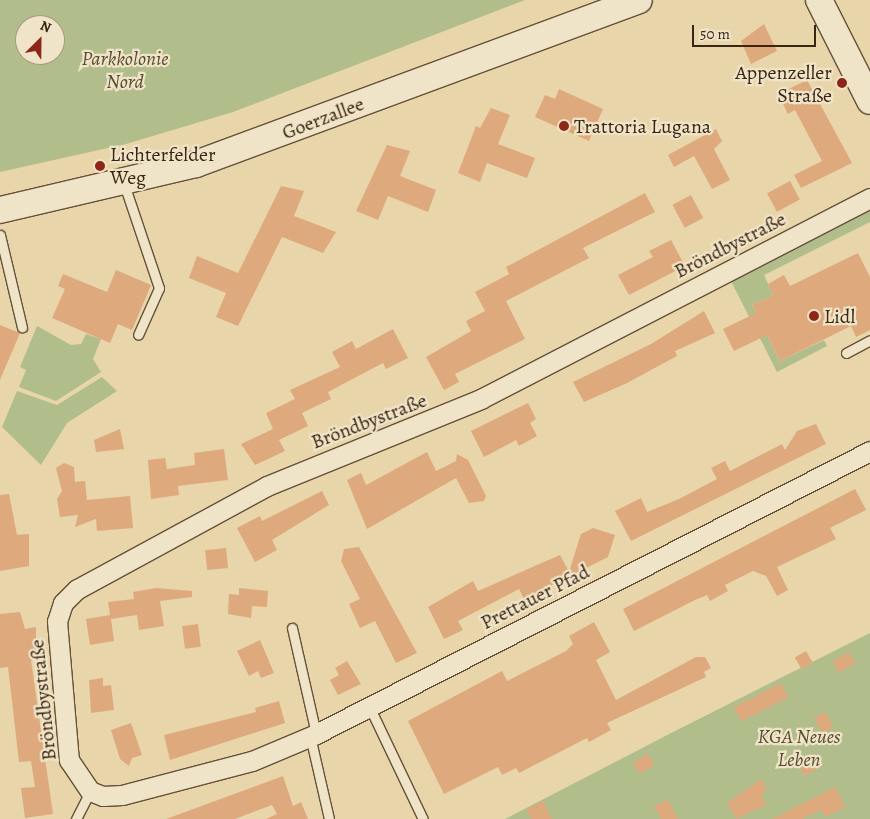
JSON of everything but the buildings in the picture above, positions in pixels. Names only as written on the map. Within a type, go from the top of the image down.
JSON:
[{"type":"main road","name":"Goerzallee","points":[[0,210],[124,184],[278,135],[639,0]]},
{"type":"main road","points":[[819,0],[870,101]]},
{"type":"street","name":"Bröndbystraße","points":[[90,791],[69,760],[57,621],[64,602],[77,589],[267,486],[481,399],[870,198]]},
{"type":"street","name":"Prettauer Pfad","points":[[313,735],[870,451]]},
{"type":"street","points":[[90,791],[122,795],[204,775],[313,735]]},
{"type":"lane","points":[[124,184],[159,288],[138,335]]},
{"type":"lane","points":[[0,235],[22,327]]},
{"type":"lane","points":[[846,353],[870,340]]},
{"type":"lane","points":[[292,628],[329,819]]},
{"type":"lane","points":[[369,706],[424,819]]},
{"type":"lane","points":[[76,819],[90,791]]},
{"type":"green space","name":"Parkkolonie Nord","points":[[0,0],[525,0],[233,112],[126,144],[0,172]]},
{"type":"green space","points":[[870,210],[870,222],[764,275],[773,295],[752,305],[780,361],[824,340],[827,346],[777,372],[731,281]]},
{"type":"green space","points":[[37,326],[71,345],[81,344],[86,334],[101,339],[93,359],[101,372],[56,401],[19,387],[26,370],[20,367]]},
{"type":"green space","points":[[102,377],[117,391],[67,423],[41,465],[2,427],[17,391],[57,405]]},
{"type":"green space","name":"KGA Neues Leben","points":[[870,633],[870,819],[505,819],[675,731]]},
{"type":"place","name":"Appenzeller Straße","points":[[842,83]]},
{"type":"place","name":"Trattoria Lugana","points":[[564,126]]},
{"type":"place","name":"Lichterfelder Weg","points":[[100,166]]},
{"type":"place","name":"Lidl","points":[[814,316]]}]
